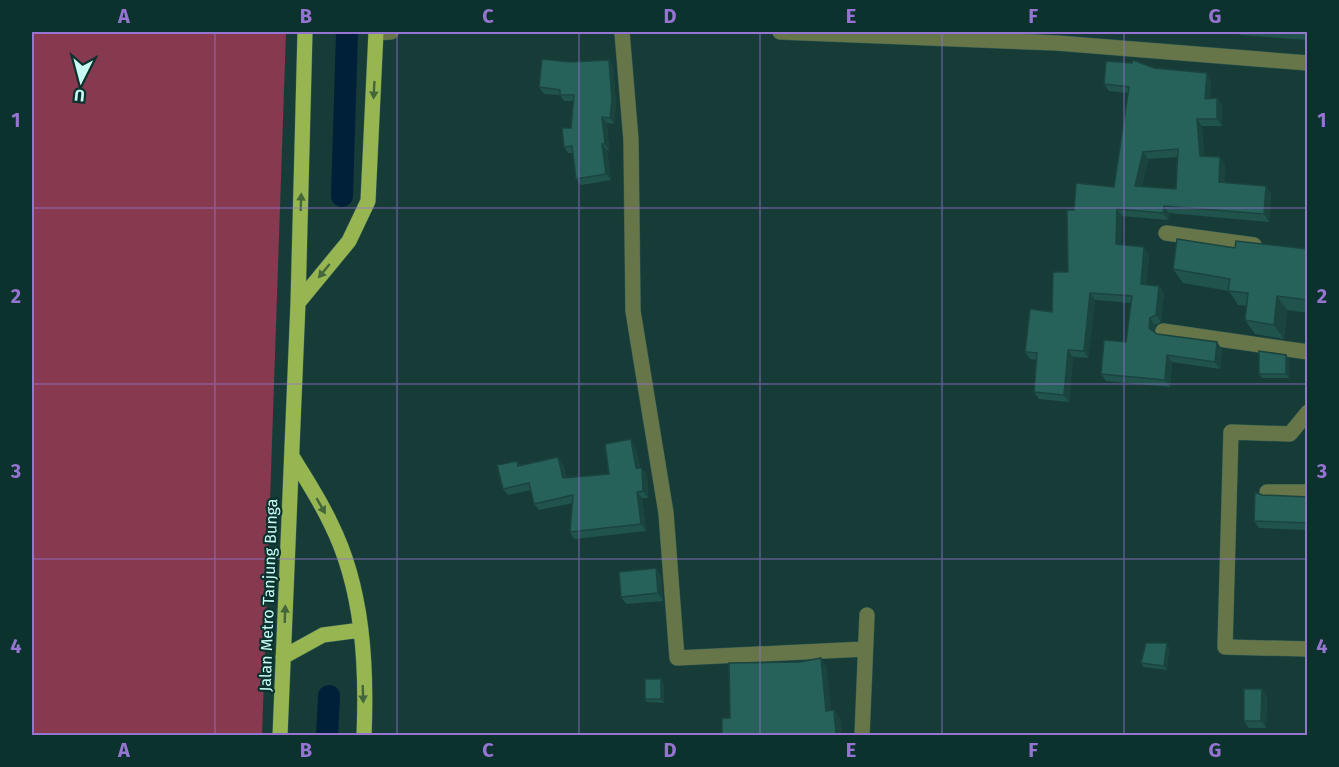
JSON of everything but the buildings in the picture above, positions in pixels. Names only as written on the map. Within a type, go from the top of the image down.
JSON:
[{"type":"main road","name":"Jalan Metro Tanjung Bunga","points":[[280,735],[298,303],[306,32]]},
{"type":"main road","points":[[298,303],[349,241],[369,201],[381,32]]},
{"type":"main road","points":[[292,456],[332,525],[352,581],[361,630],[364,735]]},
{"type":"main road","points":[[283,657],[323,635],[361,630]]},
{"type":"street","points":[[622,32],[632,140],[633,310],[666,513],[677,658],[865,649]]},
{"type":"street","points":[[780,32],[1057,43],[1308,63]]},
{"type":"street","points":[[1166,233],[1272,247]]},
{"type":"street","points":[[1163,331],[1308,352]]},
{"type":"street","points":[[1308,412],[1290,434],[1231,432],[1225,647],[1308,649]]},
{"type":"street","points":[[1267,492],[1308,492]]},
{"type":"street","points":[[862,735],[867,615]]},
{"type":"shaded area","points":[[32,32],[286,32],[262,735],[32,735]]},
{"type":"waterway","points":[[342,196],[347,32]]},
{"type":"waterway","points":[[327,736],[329,696]]}]
